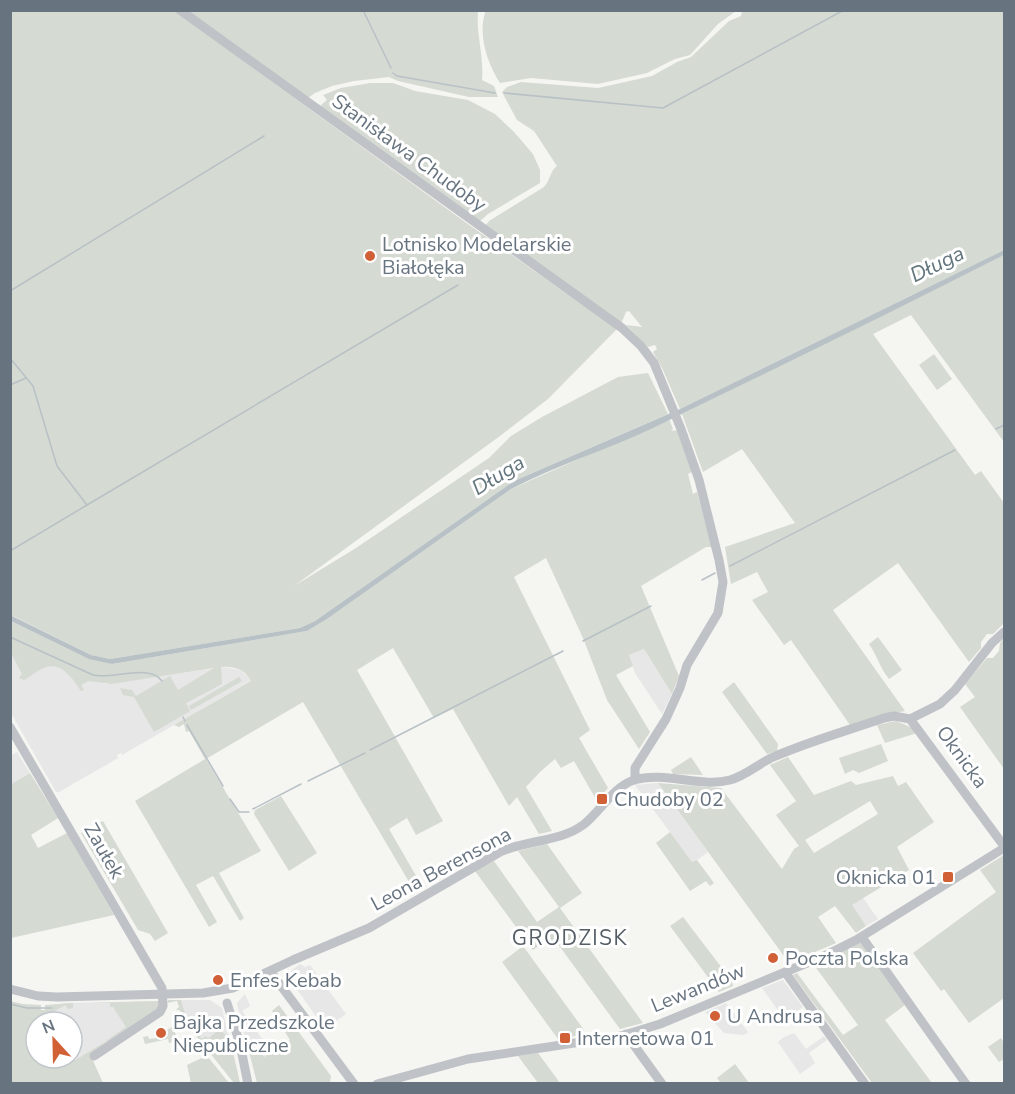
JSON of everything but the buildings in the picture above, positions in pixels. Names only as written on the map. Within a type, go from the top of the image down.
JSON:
[{"type":"street","name":"Stanisława Chudoby","points":[[180,10],[625,330],[654,363],[692,458],[717,551],[723,577],[723,591],[718,613],[687,665],[671,708],[635,768],[635,780]]},
{"type":"street","points":[[635,780],[650,778],[732,780],[784,753],[884,718],[894,716],[910,719],[936,707],[949,696],[989,647],[1005,632]]},
{"type":"street","name":"Oknicka","points":[[910,719],[1005,847]]},
{"type":"street","name":"Zaułek","points":[[10,727],[157,976],[163,994]]},
{"type":"street","name":"Leona Berensona","points":[[11,989],[43,996],[213,993],[233,988],[288,961],[369,928],[506,850],[578,828],[622,787],[635,780]]},
{"type":"street","name":"Lewandów","points":[[377,1083],[477,1058],[626,1034],[660,1024],[862,937],[1005,847]]},
{"type":"street","points":[[862,937],[966,1083]]},
{"type":"street","points":[[270,971],[342,1078],[354,1083]]},
{"type":"street","points":[[785,972],[865,1083]]},
{"type":"street","points":[[227,1003],[233,988]]},
{"type":"street","points":[[213,993],[227,1003],[242,1052],[248,1083]]},
{"type":"street","points":[[94,1056],[160,1012],[163,1006],[163,994]]},
{"type":"street","points":[[626,1034],[662,1083]]},
{"type":"shaded area","points":[[486,10],[736,11],[718,24],[690,55],[675,59],[647,73],[598,84],[531,78],[500,83],[487,57],[483,38],[483,19]]},
{"type":"shaded area","points":[[11,11],[175,11],[465,222],[617,329],[548,399],[294,586],[356,548],[489,458],[511,436],[618,377],[648,373],[668,414],[514,481],[315,621],[300,628],[110,659],[91,655],[11,615]]},
{"type":"shaded area","points":[[187,11],[478,11],[482,80],[494,86],[498,97],[469,97],[389,77],[332,86],[308,98]]},
{"type":"shaded area","points":[[742,11],[1004,11],[1004,250],[680,409],[653,352],[657,349],[655,345],[648,347],[626,325],[642,327],[629,311],[626,312],[621,324],[486,225],[544,187],[557,166],[534,131],[517,120],[502,92],[507,87],[521,82],[598,88],[652,76],[691,57],[729,21],[741,16]]},
{"type":"shaded area","points":[[370,83],[393,83],[415,91],[468,100],[495,114],[533,154],[540,170],[540,183],[488,214],[478,223],[321,108],[327,100],[323,95],[341,88]]},
{"type":"shaded area","points":[[1004,250],[1004,255],[653,428],[546,472],[511,489],[307,631],[112,664],[89,659],[11,621],[10,615],[91,655],[110,659],[300,628],[315,621],[514,481],[680,409]]},
{"type":"shaded area","points":[[1004,255],[1004,442],[911,315],[873,334],[975,475],[981,471],[1004,503],[1004,623],[993,634],[987,634],[981,642],[981,648],[969,662],[898,563],[833,610],[905,711],[877,716],[850,725],[791,640],[784,645],[752,600],[768,592],[757,572],[731,584],[725,547],[795,523],[742,449],[703,472],[682,414]]},
{"type":"shaded area","points":[[934,354],[952,379],[937,390],[919,365]]},
{"type":"shaded area","points":[[669,419],[673,429],[671,431],[677,430],[692,472],[688,474],[693,494],[697,492],[712,547],[706,547],[641,586],[679,676],[672,694],[644,649],[629,655],[633,666],[616,675],[650,732],[639,749],[607,700],[583,638],[546,558],[514,577],[590,730],[579,738],[608,788],[597,801],[574,761],[561,768],[555,759],[526,787],[552,831],[539,834],[517,797],[509,806],[453,709],[434,718],[393,648],[357,670],[443,821],[416,835],[407,818],[389,829],[423,888],[415,892],[303,702],[206,759],[261,851],[219,873],[244,918],[240,921],[213,876],[196,885],[217,922],[209,927],[135,801],[205,759],[189,731],[186,732],[184,724],[179,727],[174,725],[251,681],[248,677],[238,669],[221,667],[222,684],[186,703],[190,711],[154,732],[134,697],[123,695],[120,688],[132,690],[136,696],[170,676],[178,690],[214,668],[111,684],[89,681],[81,685],[84,690],[81,691],[67,673],[57,667],[46,667],[24,680],[19,678],[22,674],[11,653],[11,621],[81,655],[112,664],[307,631],[511,489]]},
{"type":"shaded area","points":[[878,637],[902,670],[889,679],[869,644]]},
{"type":"shaded area","points":[[1004,638],[1004,769],[960,707],[975,697],[965,684],[987,658],[993,658],[999,651],[1000,643]]},
{"type":"shaded area","points":[[10,646],[105,684],[224,667],[240,670],[252,680],[122,755],[121,753],[117,755],[118,758],[56,792],[11,713]]},
{"type":"shaded area","points":[[644,649],[672,694],[662,714],[635,673],[629,655]]},
{"type":"shaded area","points":[[239,677],[242,681],[191,710],[189,706]]},
{"type":"shaded area","points":[[734,682],[778,744],[777,751],[767,754],[722,692]]},
{"type":"shaded area","points":[[896,721],[913,728],[917,733],[885,743],[877,725]]},
{"type":"shaded area","points":[[881,744],[888,761],[859,773],[853,770],[845,774],[839,758]]},
{"type":"shaded area","points":[[17,752],[30,773],[11,785],[10,756]]},
{"type":"shaded area","points":[[691,757],[703,775],[673,774],[671,770]]},
{"type":"shaded area","points":[[788,757],[814,795],[851,781],[856,785],[893,776],[898,786],[906,782],[934,822],[897,847],[909,870],[852,905],[866,926],[856,933],[835,906],[818,917],[836,943],[789,963],[658,783],[721,788],[782,869],[794,849],[799,846],[776,815],[796,801],[770,765]],"holes":[[[870,801],[878,814],[814,853],[805,840]]]},
{"type":"shaded area","points":[[30,773],[58,818],[31,835],[38,848],[67,833],[114,915],[11,938],[10,785]]},
{"type":"shaded area","points":[[658,783],[708,852],[693,863],[635,785]]},
{"type":"shaded area","points":[[281,796],[317,853],[289,871],[254,814],[255,810]]},
{"type":"shaded area","points":[[103,821],[168,933],[155,941],[150,934],[138,930],[81,833]]},
{"type":"shaded area","points":[[670,832],[692,862],[697,860],[714,883],[710,886],[706,881],[690,891],[656,843]]},
{"type":"shaded area","points":[[547,844],[582,893],[560,908],[643,1023],[620,1029],[555,940],[551,942],[549,939],[533,950],[475,871],[494,861],[537,922],[559,907],[518,851]]},
{"type":"shaded area","points":[[1004,855],[1004,998],[969,1023],[944,989],[941,991],[913,953],[996,892],[980,870]]},
{"type":"shaded area","points":[[863,898],[878,919],[866,926],[851,905]]},
{"type":"shaded area","points":[[683,917],[732,981],[733,986],[719,992],[670,926]]},
{"type":"shaded area","points":[[863,941],[868,953],[905,1005],[885,1020],[932,1083],[872,1083],[793,975],[797,973],[843,1035],[858,1025],[814,965]]},
{"type":"shaded area","points":[[523,946],[584,1030],[580,1035],[558,1039],[502,962]]},
{"type":"shaded area","points":[[300,964],[305,967],[310,965],[346,1014],[325,1029],[289,978],[291,971]]},
{"type":"shaded area","points":[[783,980],[803,1007],[785,1020],[762,988]]},
{"type":"shaded area","points":[[245,994],[250,1006],[242,1011],[272,1052],[264,1057],[242,1029],[237,1003]]},
{"type":"shaded area","points":[[168,1000],[181,1000],[186,1017],[189,1015],[191,1018],[188,1022],[202,1039],[206,1036],[208,1039],[217,1031],[226,1036],[229,1034],[240,1083],[234,1083],[186,1023],[174,1030],[178,1041],[169,1043],[168,1039],[145,1044],[143,1037],[157,1038],[156,1034],[164,1032],[182,1020],[180,1010],[176,1010],[179,1007],[177,1001],[167,1003]]},
{"type":"shaded area","points":[[178,1000],[210,1000],[222,1008],[240,1083],[234,1083],[186,1023]]},
{"type":"shaded area","points":[[10,1001],[41,1005],[41,1010],[24,1010],[24,1070],[84,1070],[84,1055],[106,1043],[90,1054],[103,1083],[11,1083]]},
{"type":"shaded area","points":[[151,1001],[159,1007],[84,1057],[84,1010],[52,1010],[63,1003]]},
{"type":"shaded area","points":[[159,1001],[159,1008],[107,1043],[106,1041],[126,1027],[113,1007],[110,1007],[110,1003],[92,1003]]},
{"type":"shaded area","points":[[73,1003],[73,1008],[68,1009],[65,1005],[56,1010],[45,1010],[45,1005]]},
{"type":"shaded area","points":[[726,1003],[748,1032],[744,1035],[724,1033],[705,1012]]},
{"type":"shaded area","points":[[279,1005],[331,1076],[330,1083],[257,1083],[245,1036],[264,1057],[290,1040],[272,1011]]},
{"type":"shaded area","points":[[794,1033],[806,1049],[824,1036],[827,1040],[809,1053],[815,1063],[800,1074],[778,1042]]},
{"type":"shaded area","points":[[1001,1038],[1004,1043],[1004,1059],[999,1062],[988,1047]]},
{"type":"shaded area","points":[[538,1053],[560,1083],[538,1083],[518,1056]]},
{"type":"shaded area","points":[[208,1057],[229,1083],[191,1083],[187,1065]]},
{"type":"shaded area","points":[[735,1064],[749,1083],[721,1083],[717,1078]]},
{"type":"waterway","points":[[363,10],[391,68]]},
{"type":"waterway","points":[[504,93],[663,108],[844,10]]},
{"type":"waterway","points":[[393,73],[397,76],[495,93]]},
{"type":"waterway","points":[[10,291],[264,136]]},
{"type":"waterway","points":[[87,505],[458,285]]},
{"type":"waterway","points":[[10,358],[33,386],[57,466],[87,505],[10,551]]},
{"type":"waterway","points":[[10,385],[26,378]]},
{"type":"waterway","points":[[996,429],[1004,425]]},
{"type":"waterway","points":[[730,566],[955,450]]},
{"type":"waterway","points":[[702,580],[715,573]]},
{"type":"waterway","points":[[583,641],[651,606]]},
{"type":"waterway","points":[[10,637],[93,675],[149,673],[162,681]]},
{"type":"waterway","points":[[370,750],[563,651]]},
{"type":"waterway","points":[[183,717],[185,721]]},
{"type":"waterway","points":[[187,725],[223,786]]},
{"type":"waterway","points":[[308,781],[365,753]]},
{"type":"waterway","points":[[253,809],[301,784]]},
{"type":"waterway","points":[[230,799],[239,812],[249,812]]},
{"type":"waterway","points":[[10,1004],[27,1008],[52,1008]]},
{"type":"place","name":"Lotnisko Modelarskie Białołęka","points":[[370,256]]},
{"type":"place","name":"Chudoby 02","points":[[602,799]]},
{"type":"place","name":"Oknicka 01","points":[[948,877]]},
{"type":"place","name":"Poczta Polska","points":[[773,958]]},
{"type":"place","name":"Enfes Kebab","points":[[218,980]]},
{"type":"place","name":"U Andrusa","points":[[715,1016]]},
{"type":"place","name":"Bajka Przedszkole Niepubliczne","points":[[161,1033]]},
{"type":"place","name":"Internetowa 01","points":[[565,1038]]},
{"type":"district","name":"GRODZISK","points":[[570,938]]},
{"type":"water label","name":"Długa","points":[[937,264]]},
{"type":"water label","name":"Długa","points":[[498,475]]}]
